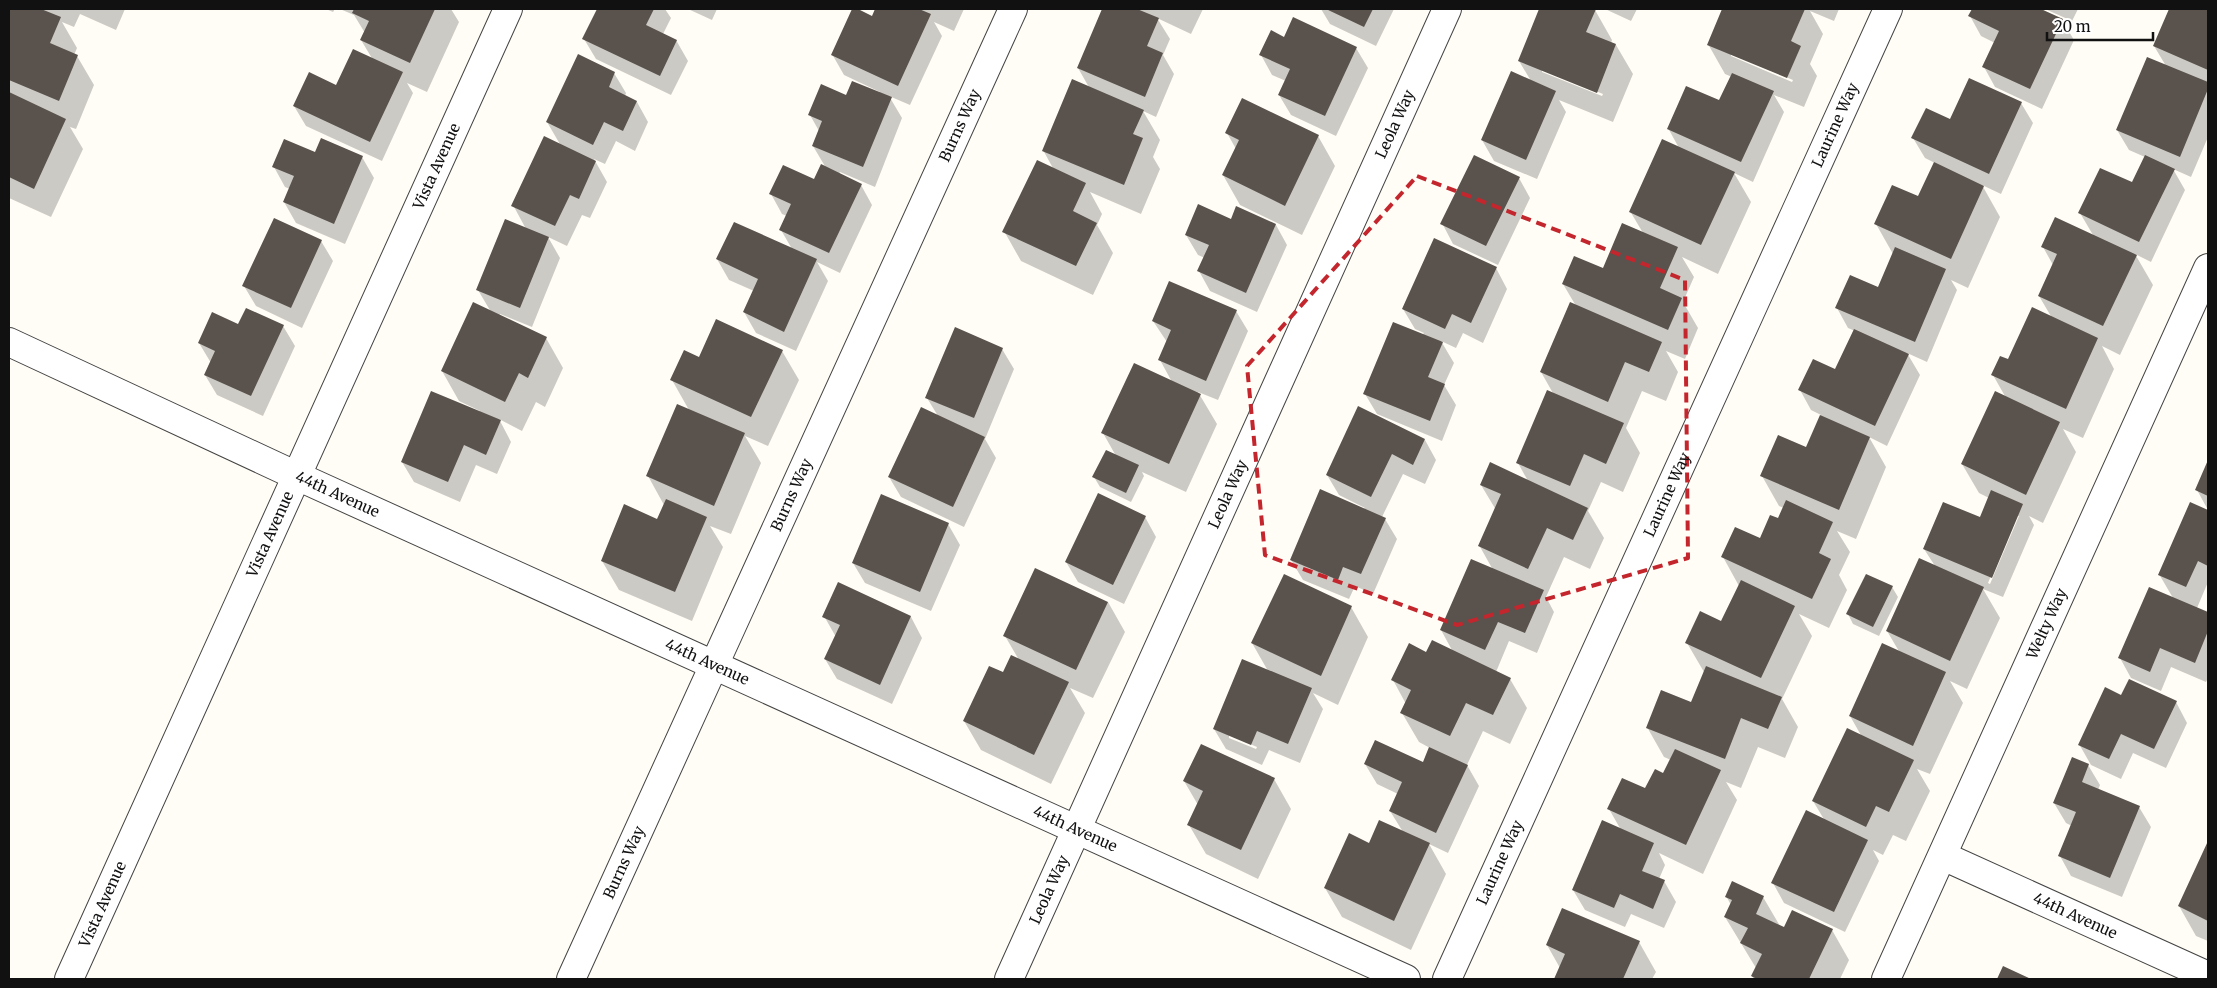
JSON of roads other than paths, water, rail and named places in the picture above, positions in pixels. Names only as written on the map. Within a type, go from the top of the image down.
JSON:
[{"type":"street","name":"Vista Avenue","points":[[69,979],[508,9]]},
{"type":"street","name":"Burns Way","points":[[571,979],[1013,9]]},
{"type":"street","name":"Leola Way","points":[[1009,979],[1448,9]]},
{"type":"street","name":"Laurine Way","points":[[1447,979],[1888,9]]},
{"type":"street","name":"Welty Way","points":[[1886,979],[2208,268]]},
{"type":"street","name":"44th Avenue","points":[[9,342],[297,476],[1406,979]]},
{"type":"street","name":"44th Avenue","points":[[1942,856],[2208,976]]}]
